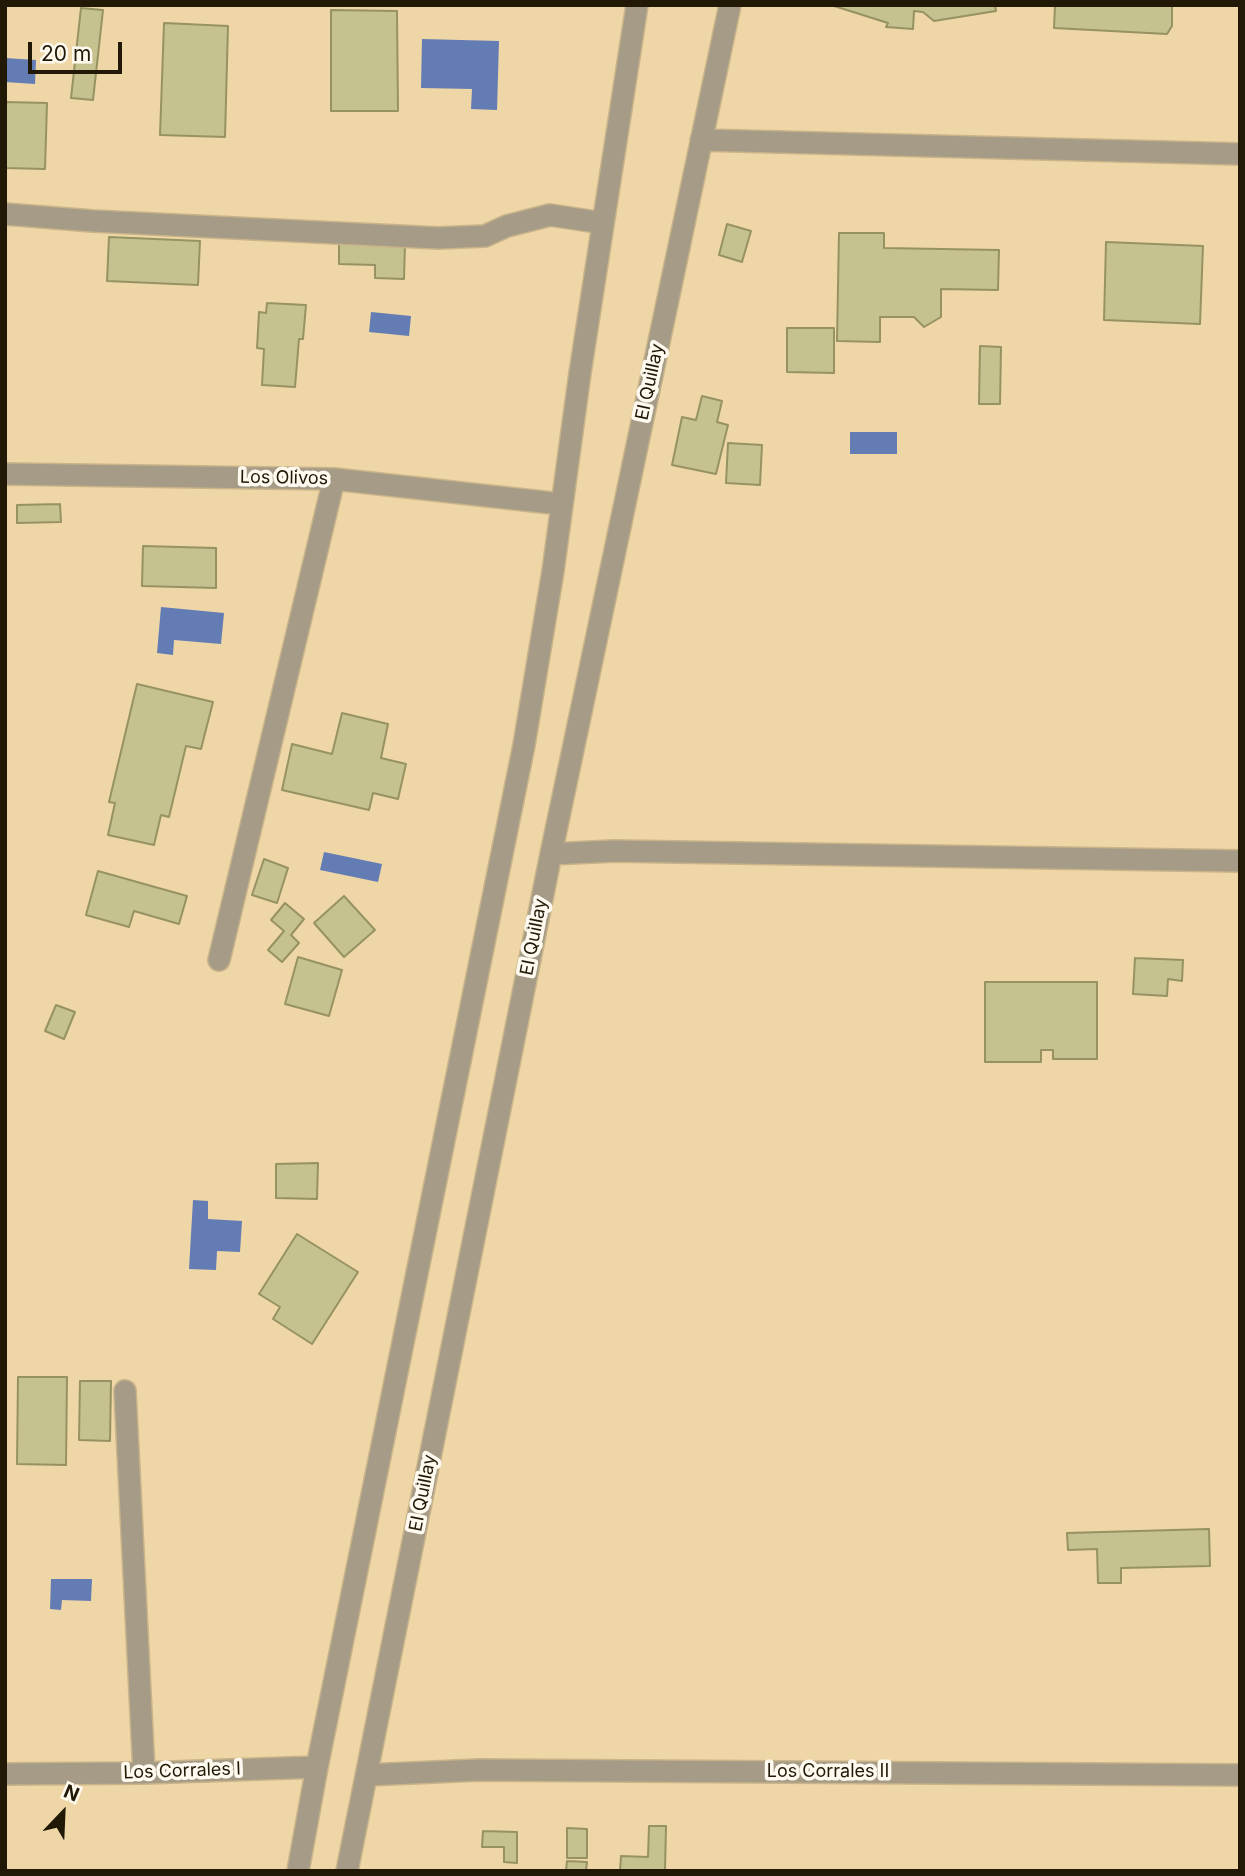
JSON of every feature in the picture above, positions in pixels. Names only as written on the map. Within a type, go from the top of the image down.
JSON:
[{"type":"street","points":[[298,1871],[524,745],[554,570],[561,504],[637,5]]},
{"type":"street","name":"El Quillay","points":[[347,1871],[551,854],[730,5]]},
{"type":"street","points":[[701,140],[1240,154]]},
{"type":"street","points":[[5,214],[93,221],[438,238],[485,236],[507,226],[550,215],[603,223]]},
{"type":"street","name":"Los Olivos","points":[[5,474],[334,479],[561,504]]},
{"type":"street","points":[[219,960],[334,479]]},
{"type":"street","points":[[551,854],[614,851],[1240,861]]},
{"type":"street","points":[[125,1391],[144,1773]]},
{"type":"street","name":"Los Corrales I","points":[[5,1774],[144,1773],[317,1767]]},
{"type":"street","name":"Los Corrales II","points":[[367,1775],[479,1770],[1240,1775]]},
{"type":"water","points":[[422,39],[499,41],[497,110],[471,109],[472,89],[421,88]]},
{"type":"water","points":[[5,58],[36,60],[35,84],[5,82]]},
{"type":"water","points":[[371,312],[411,316],[409,336],[369,332]]},
{"type":"water","points":[[850,432],[897,432],[897,454],[850,454]]},
{"type":"water","points":[[161,607],[224,613],[221,644],[174,640],[173,655],[157,653]]},
{"type":"water","points":[[324,852],[382,864],[378,882],[320,870]]},
{"type":"water","points":[[193,1200],[208,1201],[208,1219],[242,1221],[240,1252],[217,1251],[216,1270],[189,1269]]},
{"type":"water","points":[[51,1579],[92,1579],[91,1601],[62,1600],[61,1610],[50,1609]]},
{"type":"building","points":[[831,5],[995,5],[996,11],[934,21],[923,12],[914,11],[913,29],[886,27],[888,23]]},
{"type":"building","points":[[1055,5],[1172,5],[1172,26],[1167,34],[1054,28]]},
{"type":"building","points":[[81,8],[103,10],[93,100],[71,98]]},
{"type":"building","points":[[331,10],[397,11],[398,111],[331,111]]},
{"type":"building","points":[[164,23],[228,26],[225,137],[160,135]]},
{"type":"building","points":[[5,102],[47,103],[45,169],[5,168]]},
{"type":"building","points":[[727,224],[751,231],[742,262],[719,255]]},
{"type":"building","points":[[839,233],[884,233],[884,248],[999,250],[998,290],[941,289],[941,317],[924,327],[914,317],[880,317],[880,342],[837,341]]},
{"type":"building","points":[[109,237],[200,241],[198,285],[107,281]]},
{"type":"building","points":[[339,240],[405,243],[404,279],[375,278],[375,265],[339,264]]},
{"type":"building","points":[[1106,242],[1203,246],[1200,324],[1104,320]]},
{"type":"building","points":[[267,303],[306,305],[303,339],[299,339],[295,387],[262,385],[264,349],[257,348],[259,312],[266,313]]},
{"type":"building","points":[[787,328],[834,328],[834,373],[787,372]]},
{"type":"building","points":[[980,346],[1001,347],[1000,404],[979,404]]},
{"type":"building","points":[[702,396],[722,401],[717,422],[728,425],[716,474],[672,465],[682,417],[696,420]]},
{"type":"building","points":[[728,443],[762,445],[760,485],[726,483]]},
{"type":"building","points":[[60,504],[61,522],[17,523],[17,505]]},
{"type":"building","points":[[143,546],[216,548],[216,588],[142,586]]},
{"type":"building","points":[[137,684],[213,702],[201,749],[186,746],[169,817],[161,815],[154,845],[108,835],[115,803],[109,802]]},
{"type":"building","points":[[342,713],[388,724],[381,758],[406,764],[398,799],[373,793],[369,810],[282,790],[292,744],[332,754]]},
{"type":"building","points":[[264,859],[288,868],[277,903],[252,895]]},
{"type":"building","points":[[98,871],[187,896],[179,924],[134,911],[129,927],[86,915]]},
{"type":"building","points":[[344,896],[375,930],[344,957],[314,923]]},
{"type":"building","points":[[285,903],[304,919],[291,935],[299,943],[282,962],[268,950],[284,931],[271,920]]},
{"type":"building","points":[[298,957],[342,970],[329,1016],[285,1004]]},
{"type":"building","points":[[1135,958],[1183,960],[1182,981],[1168,979],[1167,996],[1133,994]]},
{"type":"building","points":[[985,982],[1097,982],[1097,1059],[1053,1059],[1053,1050],[1041,1050],[1041,1062],[985,1062]]},
{"type":"building","points":[[56,1005],[75,1012],[64,1039],[45,1031]]},
{"type":"building","points":[[318,1163],[317,1199],[276,1198],[276,1164]]},
{"type":"building","points":[[297,1234],[358,1272],[312,1344],[273,1319],[280,1307],[259,1294]]},
{"type":"building","points":[[18,1377],[67,1377],[66,1465],[17,1464]]},
{"type":"building","points":[[80,1381],[111,1381],[110,1441],[79,1440]]},
{"type":"building","points":[[1209,1529],[1210,1566],[1121,1568],[1121,1583],[1098,1583],[1097,1549],[1068,1550],[1067,1533]]},
{"type":"building","points":[[649,1826],[666,1826],[665,1871],[620,1871],[621,1856],[648,1857]]},
{"type":"building","points":[[567,1828],[587,1829],[587,1858],[567,1858]]},
{"type":"building","points":[[483,1831],[517,1832],[517,1863],[504,1862],[504,1847],[482,1847]]},
{"type":"building","points":[[567,1861],[587,1862],[586,1871],[566,1871]]}]
